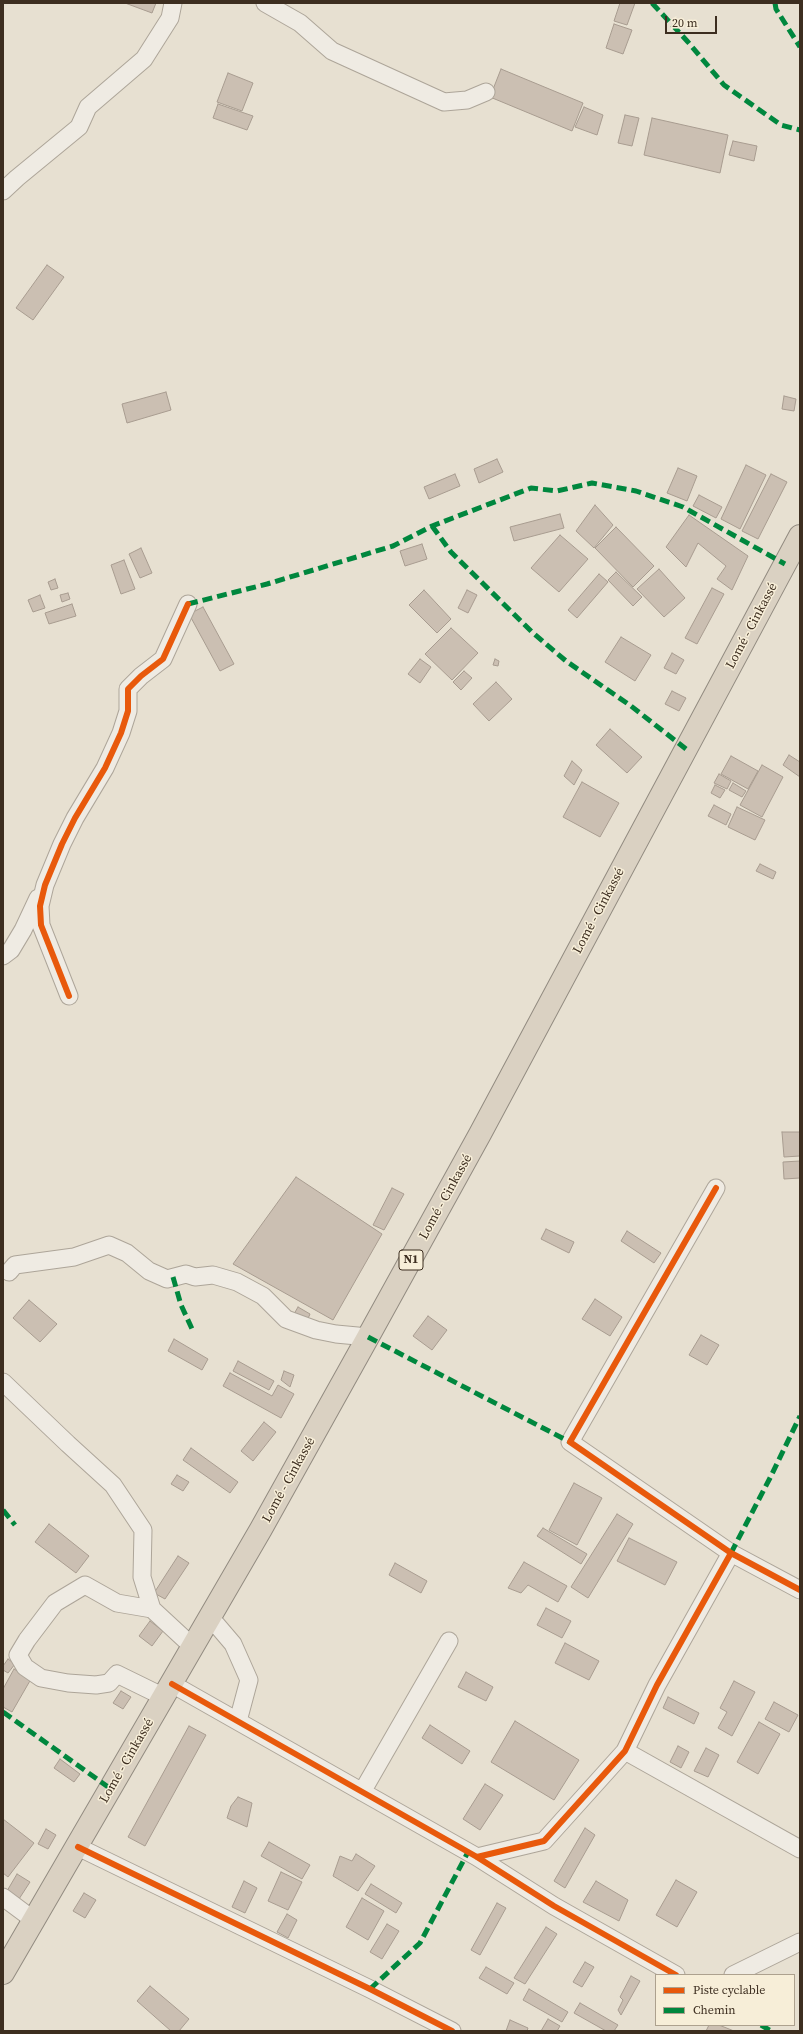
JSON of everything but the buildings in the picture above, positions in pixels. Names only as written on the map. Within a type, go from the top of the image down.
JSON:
[{"type":"highway","name":"Lomé - Cinkassé","points":[[3,1973],[35,1921],[193,1647],[368,1337],[484,1127],[800,536]]},
{"type":"street","points":[[3,191],[79,127],[88,107],[144,59],[170,18],[173,3]]},
{"type":"street","points":[[265,3],[300,23],[332,50],[444,102],[467,100],[486,92]]},
{"type":"street","points":[[3,956],[11,950],[24,930],[33,906],[45,885],[62,844],[75,818],[105,768],[121,733],[128,711],[128,689],[141,676],[163,659],[188,604]]},
{"type":"street","points":[[45,885],[40,906],[41,925],[69,996]]},
{"type":"street","points":[[716,1188],[570,1442],[731,1553],[800,1590]]},
{"type":"street","points":[[9,1272],[15,1265],[74,1257],[109,1245],[127,1253],[149,1271],[168,1279],[186,1274],[195,1276],[213,1275],[238,1282],[263,1296],[286,1319],[316,1330],[336,1334],[368,1337]]},
{"type":"street","points":[[3,1382],[113,1485],[143,1530],[142,1576],[152,1609],[193,1647]]},
{"type":"street","points":[[477,1857],[544,1841],[625,1751],[657,1685],[731,1553]]},
{"type":"street","points":[[152,1609],[117,1603],[85,1585],[55,1603],[27,1640],[18,1655],[25,1667],[41,1678],[68,1683],[96,1685],[109,1683],[117,1674],[168,1690],[238,1721],[477,1857],[554,1906],[674,1974]]},
{"type":"street","points":[[210,1617],[232,1644],[249,1680],[238,1721]]},
{"type":"street","points":[[362,1792],[449,1641]]},
{"type":"street","points":[[625,1751],[800,1849]]},
{"type":"street","points":[[78,1847],[370,1988],[452,2031]]},
{"type":"street","points":[[3,1897],[35,1921]]},
{"type":"street","points":[[735,1974],[800,1942]]},
{"type":"marked path","points":[[652,3],[688,42],[724,85],[781,125],[800,130]]},
{"type":"marked path","points":[[775,3],[776,9],[800,47]]},
{"type":"marked path","points":[[188,604],[267,584],[393,546],[432,526],[531,488],[557,491],[592,483],[636,491],[683,507],[785,564]]},
{"type":"marked path","points":[[432,526],[451,552],[532,632],[566,661],[631,706],[686,749]]},
{"type":"marked path","points":[[173,1277],[181,1305],[193,1331]]},
{"type":"marked path","points":[[368,1337],[570,1442]]},
{"type":"marked path","points":[[731,1553],[800,1416]]},
{"type":"marked path","points":[[3,1510],[15,1525]]},
{"type":"marked path","points":[[3,1712],[111,1789]]},
{"type":"marked path","points":[[370,1989],[420,1943],[468,1852]]},
{"type":"marked path","points":[[763,2026],[771,2031]]},
{"type":"cycle path","points":[[69,996],[41,925],[40,906],[45,885],[62,844],[75,818],[105,768],[121,733],[128,711],[128,689],[141,676],[163,659],[188,604]]},
{"type":"cycle path","points":[[716,1188],[570,1442],[731,1553]]},
{"type":"cycle path","points":[[477,1857],[544,1841],[625,1751],[657,1685],[731,1553],[800,1590]]},
{"type":"cycle path","points":[[172,1684],[477,1857],[554,1906],[674,1974]]},
{"type":"cycle path","points":[[78,1847],[370,1989],[452,2031]]}]
